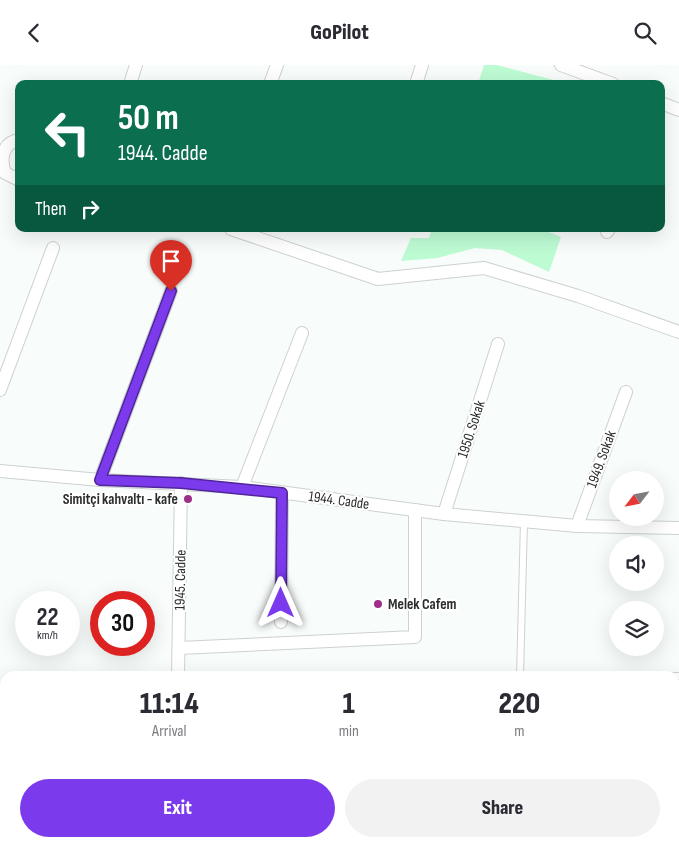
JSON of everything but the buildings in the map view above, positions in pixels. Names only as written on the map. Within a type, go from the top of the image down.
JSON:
[{"type":"street","points":[[131,80],[136,65]]},
{"type":"street","points":[[271,80],[277,65]]},
{"type":"street","points":[[417,80],[422,65]]},
{"type":"street","points":[[561,65],[602,80]]},
{"type":"street","points":[[665,105],[679,111]]},
{"type":"street","points":[[15,141],[9,143],[4,148],[0,161],[5,173],[15,178]]},
{"type":"street","points":[[240,232],[378,279],[484,268],[578,297],[679,332]]},
{"type":"street","points":[[0,390],[53,248]]},
{"type":"street","points":[[100,480],[171,291]]},
{"type":"street","points":[[242,487],[302,333]]},
{"type":"street","name":"1950. Sokak","points":[[444,514],[498,344]]},
{"type":"street","name":"1949. Sokak","points":[[577,526],[626,392]]},
{"type":"street","name":"1944. Cadde","points":[[0,471],[100,480],[242,487],[415,511],[577,526],[679,528]]},
{"type":"street","name":"1945. Cadde","points":[[178,671],[181,483]]},
{"type":"street","points":[[281,622],[282,493]]},
{"type":"street","points":[[179,647],[415,637],[415,511]]},
{"type":"lane","points":[[520,671],[524,521]]},
{"type":"green space","points":[[484,65],[497,65],[554,80],[479,80]]},
{"type":"green space","points":[[431,232],[548,232],[561,237],[549,272],[502,250],[475,248],[437,258],[401,261],[411,238],[429,238]]},
{"type":"place","name":"Simitçi kahvaltı - kafe","points":[[188,499]]},
{"type":"place","name":"Melek Cafem","points":[[378,604]]},
{"type":"route","points":[[171,291],[100,480],[242,487],[282,493],[281,603]]}]
